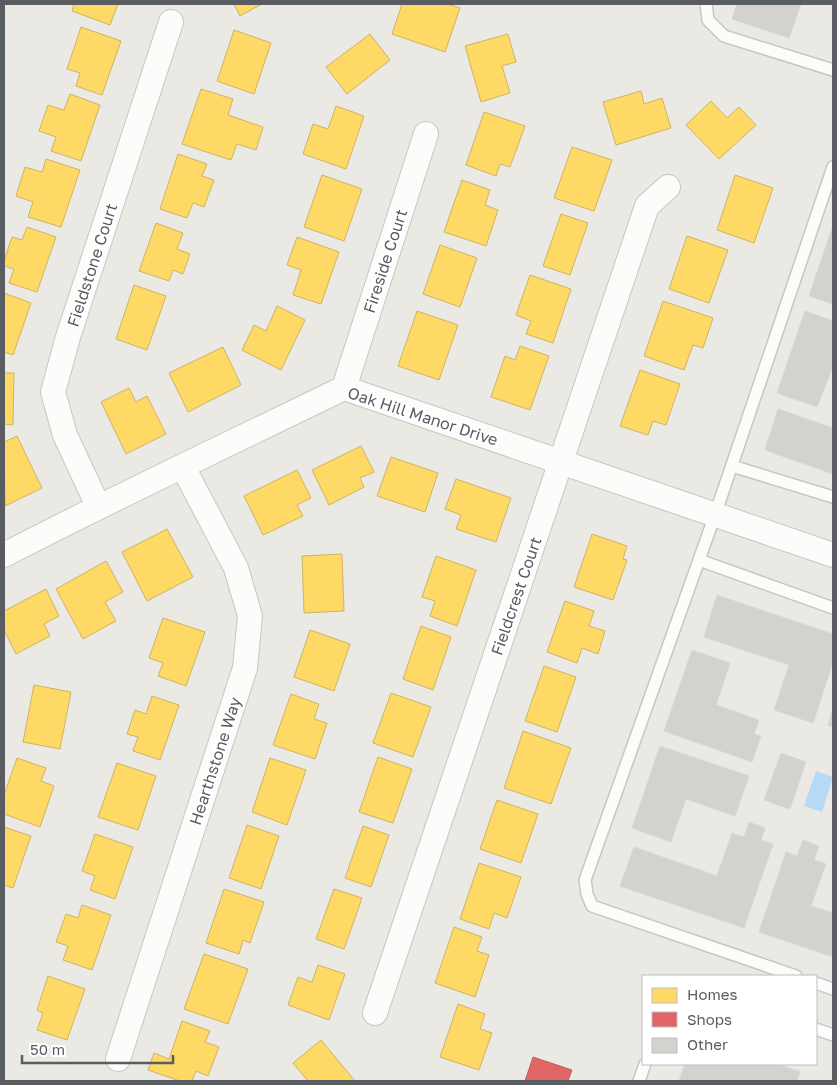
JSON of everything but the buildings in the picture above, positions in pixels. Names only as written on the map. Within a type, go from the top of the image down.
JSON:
[{"type":"street","name":"Fieldstone Court","points":[[98,506],[65,435],[54,392],[68,337],[171,22]]},
{"type":"street","name":"Fireside Court","points":[[344,388],[426,134]]},
{"type":"street","name":"Fieldcrest Court","points":[[375,1013],[647,206],[668,187]]},
{"type":"street","name":"Oak Hill Manor Drive","points":[[4,555],[98,506],[183,467],[344,388],[833,555]]},
{"type":"street","name":"Hearthstone Way","points":[[118,1059],[245,668],[250,616],[236,568],[183,467]]},
{"type":"lane","points":[[706,4],[708,20],[724,36],[833,70]]},
{"type":"lane","points":[[793,975],[592,906],[587,894],[585,880],[715,515],[833,167]]},
{"type":"lane","points":[[732,466],[833,497]]},
{"type":"lane","points":[[699,560],[833,608]]},
{"type":"lane","points":[[817,983],[833,989]]},
{"type":"lane","points":[[817,1029],[833,1035]]},
{"type":"lane","points":[[639,1081],[645,1065]]},
{"type":"water","points":[[816,771],[833,777],[822,812],[804,806]]}]
